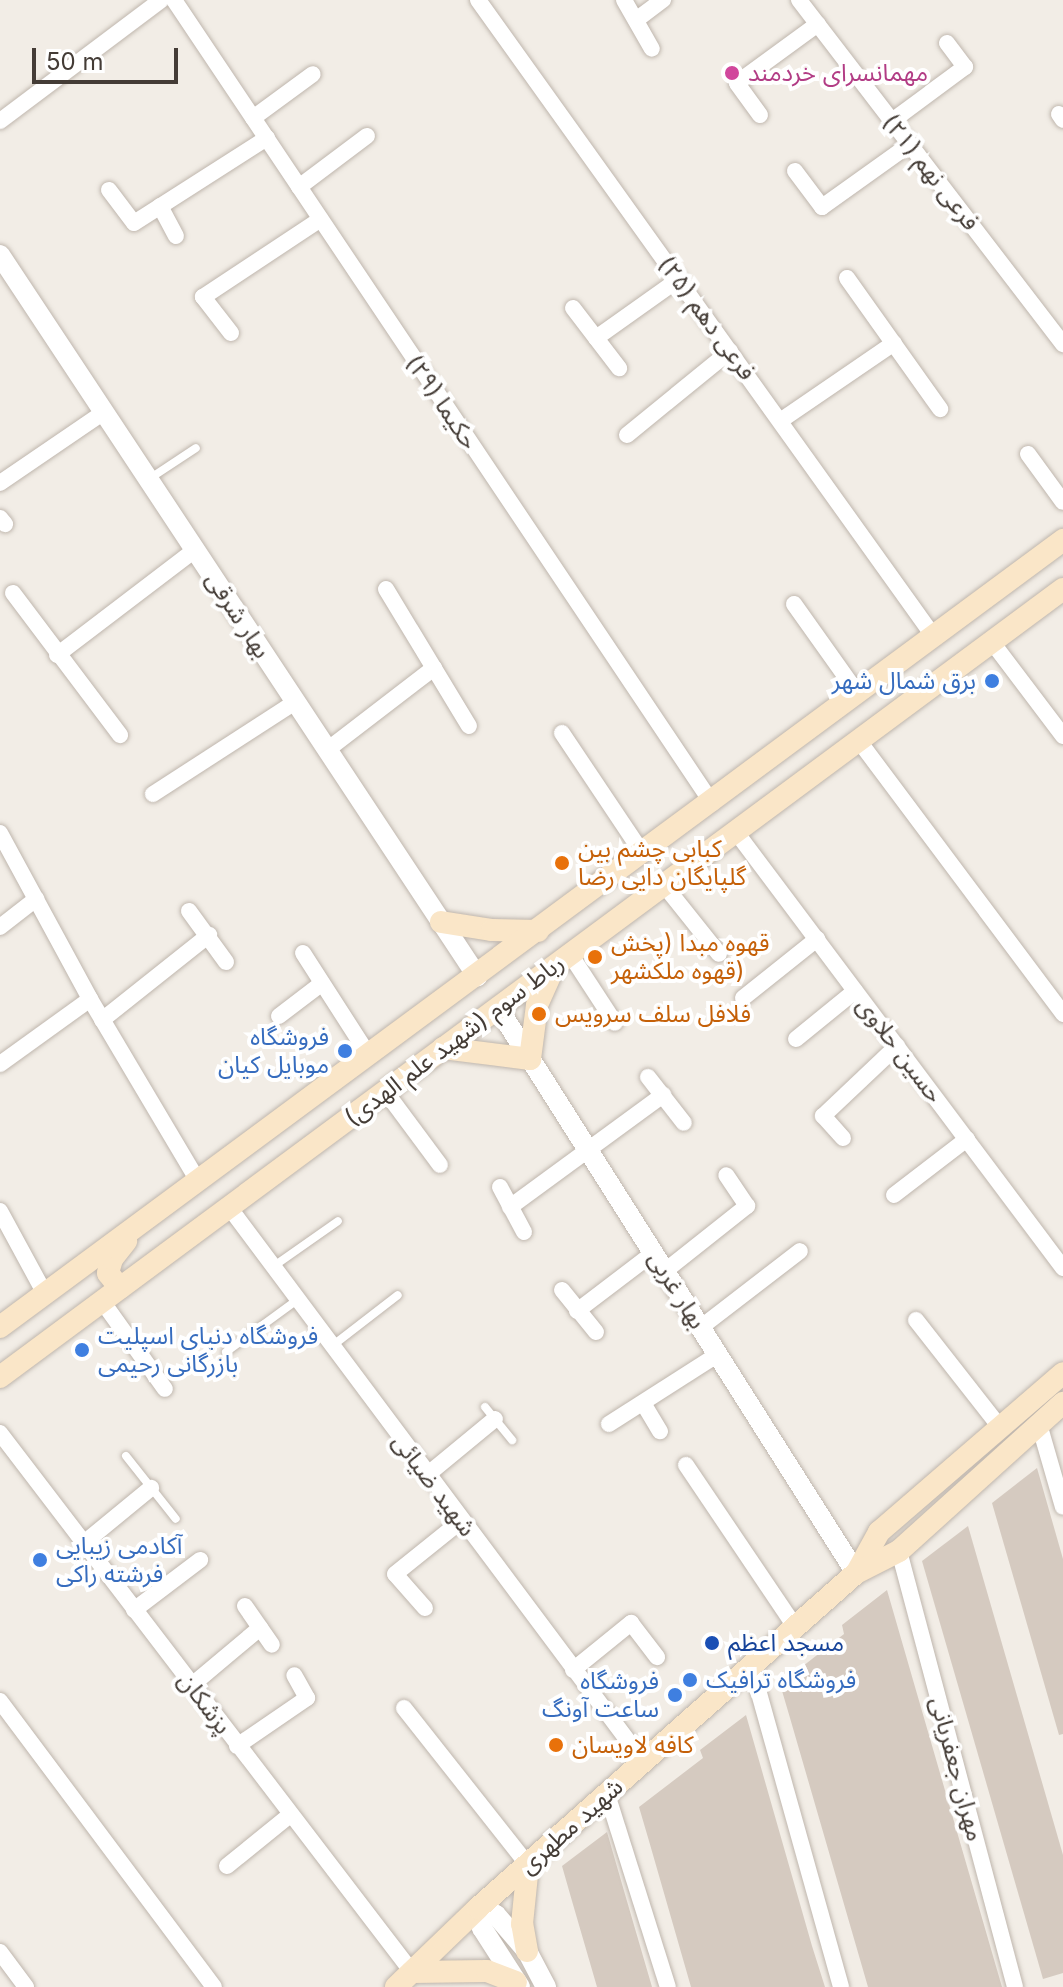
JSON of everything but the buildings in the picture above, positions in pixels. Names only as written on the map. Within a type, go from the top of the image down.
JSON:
[{"type":"main road","name":"رباط سوم (شهید علم الهدی)","points":[[0,1327],[934,637],[1053,560],[1063,540]]},
{"type":"main road","name":"رباط سوم (شهید علم الهدی)","points":[[2,1375],[1063,589]]},
{"type":"main road","points":[[441,922],[492,930],[538,931]]},
{"type":"main road","points":[[443,1048],[530,1059],[537,1005],[562,960]]},
{"type":"main road","points":[[477,976],[498,1008]]},
{"type":"main road","points":[[111,1294],[108,1273],[112,1259],[139,1225]]},
{"type":"main road","points":[[2,1375],[4,1358],[70,1307],[61,1297],[45,1294]]},
{"type":"main road","name":"شهید مطهری","points":[[856,1573],[879,1532],[1063,1373]]},
{"type":"main road","name":"شهید مطهری","points":[[404,1980],[478,1908],[856,1573],[899,1551],[1063,1403]]},
{"type":"main road","points":[[527,1951],[522,1924],[528,1865]]},
{"type":"main road","points":[[404,1980],[487,1971],[518,1984]]},
{"type":"street","points":[[0,121],[161,0]]},
{"type":"street","name":"حکیما (۲۹)","points":[[174,0],[712,803]]},
{"type":"street","name":"فرعی دهم (۲۵)","points":[[478,0],[934,637]]},
{"type":"street","points":[[624,0],[652,49]]},
{"type":"street","points":[[636,20],[663,0]]},
{"type":"street","name":"فرعی نهم (۲۱)","points":[[799,0],[1063,344]]},
{"type":"street","points":[[760,115],[737,83],[818,24]]},
{"type":"street","points":[[892,121],[965,67],[947,43]]},
{"type":"street","points":[[253,118],[313,74]]},
{"type":"street","points":[[299,187],[367,136]]},
{"type":"street","points":[[109,190],[134,223],[267,138]]},
{"type":"street","points":[[795,171],[822,207],[910,144]]},
{"type":"street","points":[[160,206],[176,236]]},
{"type":"street","points":[[231,333],[203,297],[321,219]]},
{"type":"street","name":"بهار شرقی","points":[[0,255],[477,976]]},
{"type":"street","points":[[847,278],[940,409]]},
{"type":"street","points":[[596,338],[679,279]]},
{"type":"street","points":[[573,308],[619,368]]},
{"type":"street","points":[[780,421],[894,343]]},
{"type":"street","points":[[627,435],[730,351]]},
{"type":"street","points":[[0,483],[104,412]]},
{"type":"street","points":[[1028,454],[1063,502]]},
{"type":"street","points":[[57,655],[195,550]]},
{"type":"street","points":[[386,589],[469,726]]},
{"type":"street","points":[[13,593],[120,735]]},
{"type":"street","points":[[794,604],[858,694]]},
{"type":"street","points":[[992,642],[1063,736]]},
{"type":"street","points":[[327,750],[434,668]]},
{"type":"street","points":[[153,794],[295,702]]},
{"type":"street","points":[[562,733],[643,854]]},
{"type":"street","points":[[859,741],[1063,1014]]},
{"type":"street","name":"حسین حلاوی","points":[[736,832],[1063,1268]]},
{"type":"street","points":[[0,833],[90,999],[197,1179]]},
{"type":"street","points":[[664,885],[719,954]]},
{"type":"street","points":[[0,927],[36,899]]},
{"type":"street","points":[[189,911],[226,962]]},
{"type":"street","points":[[102,1020],[209,935]]},
{"type":"street","points":[[743,998],[817,939]]},
{"type":"street","points":[[303,953],[369,1056]]},
{"type":"street","points":[[562,960],[615,1023]]},
{"type":"street","points":[[279,1016],[321,984]]},
{"type":"street","points":[[796,1039],[855,991]]},
{"type":"street","points":[[0,1064],[90,999]]},
{"type":"street","name":"بهار غربی","points":[[498,1008],[856,1573]]},
{"type":"street","points":[[843,1138],[823,1116],[897,1046]]},
{"type":"street","points":[[648,1077],[684,1123]]},
{"type":"street","points":[[385,1091],[440,1165]]},
{"type":"street","points":[[510,1207],[663,1095]]},
{"type":"street","points":[[894,1195],[967,1139]]},
{"type":"street","points":[[665,1271],[747,1206],[726,1175]]},
{"type":"street","points":[[500,1187],[524,1232]]},
{"type":"street","name":"شهید ضیائی","points":[[229,1207],[643,1761]]},
{"type":"street","points":[[0,1211],[45,1294]]},
{"type":"street","points":[[700,1328],[800,1251]]},
{"type":"street","points":[[577,1311],[653,1253]]},
{"type":"street","points":[[562,1290],[596,1332]]},
{"type":"street","points":[[111,1294],[165,1389]]},
{"type":"street","points":[[916,1320],[1000,1427]]},
{"type":"street","points":[[609,1424],[717,1355]]},
{"type":"street","points":[[643,1403],[660,1431]]},
{"type":"street","points":[[427,1475],[490,1413]]},
{"type":"street","points":[[1039,1424],[1063,1507]]},
{"type":"street","name":"پزشکان","points":[[0,1433],[290,1815],[404,1980]]},
{"type":"street","points":[[686,1465],[796,1628]]},
{"type":"street","points":[[84,1543],[151,1488]]},
{"type":"street","points":[[425,1608],[395,1574],[461,1521]]},
{"type":"street","name":"مهران جعفریانی","points":[[899,1551],[1015,1987]]},
{"type":"street","points":[[134,1610],[200,1560]]},
{"type":"street","points":[[245,1606],[272,1645]]},
{"type":"street","points":[[573,1670],[631,1623],[657,1657]]},
{"type":"street","points":[[192,1685],[260,1628]]},
{"type":"street","points":[[752,1668],[841,1987]]},
{"type":"street","points":[[237,1746],[307,1698],[294,1675]]},
{"type":"street","points":[[0,1701],[214,1987]]},
{"type":"street","points":[[404,1708],[528,1865]]},
{"type":"street","points":[[607,1794],[668,1987]]},
{"type":"street","points":[[227,1866],[290,1815]]},
{"type":"street","points":[[478,1908],[496,1915],[527,1951],[546,1987]]},
{"type":"street","points":[[478,1908],[482,1928],[518,1984]]},
{"type":"street","points":[[0,1952],[26,1987]]},
{"type":"lane","points":[[148,479],[196,448]]},
{"type":"lane","points":[[273,1267],[338,1221]]},
{"type":"lane","points":[[331,1347],[398,1295]]},
{"type":"lane","points":[[226,1352],[297,1300]]},
{"type":"lane","points":[[490,1413],[512,1440]]},
{"type":"lane","points":[[126,1456],[176,1519]]},
{"type":"place","name":"مهمانسرای خردمند","points":[[732,73]]},
{"type":"place","name":"برق شمال شهر","points":[[992,681]]},
{"type":"place","name":"کبابی چشم بین گلپایگان دایی رضا","points":[[562,863]]},
{"type":"place","name":"قهوه مبدا (پخش قهوه ملکشهر)","points":[[595,957]]},
{"type":"place","name":"فلافل سلف سرویس","points":[[539,1014]]},
{"type":"place","name":"فروشگاه موبایل کیان","points":[[345,1051]]},
{"type":"place","name":"فروشگاه دنیای اسپلیت بازرگانی رحیمی","points":[[82,1350]]},
{"type":"place","name":"آکادمی زیبایی فرشته راکی","points":[[40,1560]]},
{"type":"place","name":"مسجد اعظم","points":[[712,1643]]},
{"type":"place","name":"فروشگاه ترافیک","points":[[690,1680]]},
{"type":"place","name":"فروشگاه ساعت آونگ","points":[[675,1695]]},
{"type":"place","name":"کافه لاویسان","points":[[556,1745]]}]
